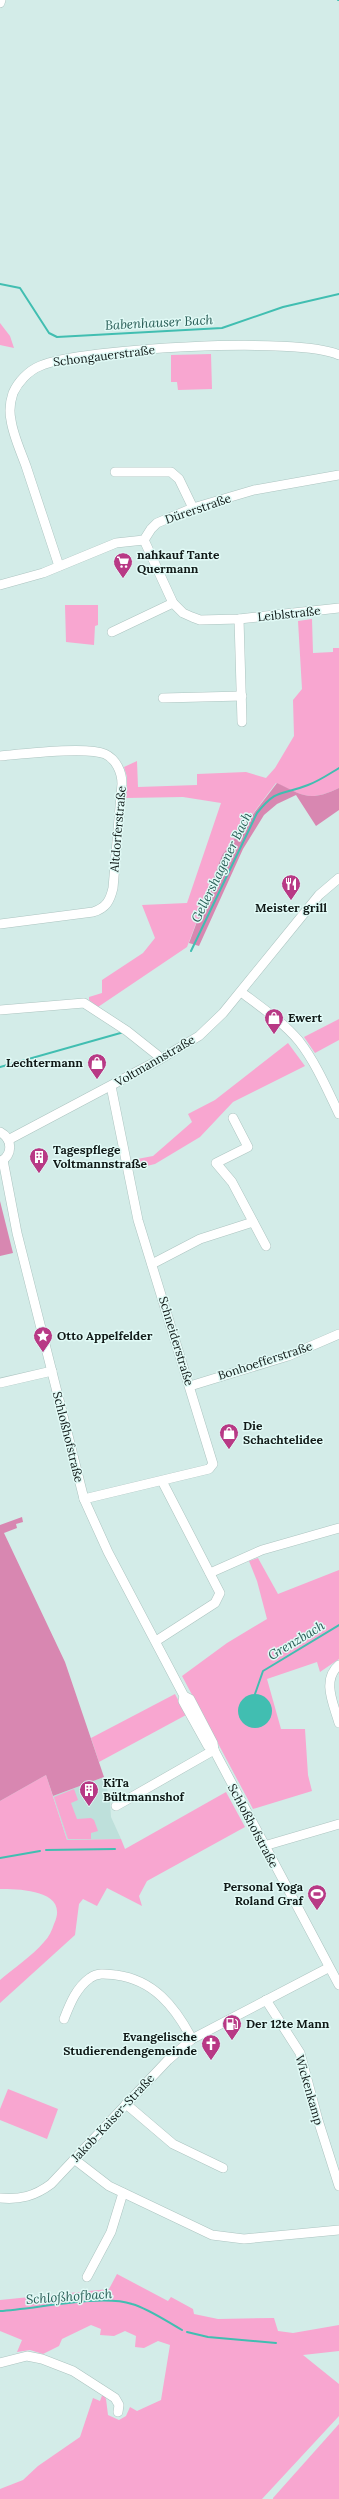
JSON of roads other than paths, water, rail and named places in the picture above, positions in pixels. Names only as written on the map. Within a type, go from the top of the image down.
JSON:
[{"type":"street","name":"Schongauerstraße","points":[[59,566],[11,422],[13,394],[27,374],[39,366],[52,362],[88,356],[156,349],[219,346],[293,347],[322,350],[339,355]]},
{"type":"street","points":[[115,472],[171,472],[179,479],[193,508]]},
{"type":"street","name":"Dürerstraße","points":[[144,540],[157,523],[193,508],[254,490],[339,475]]},
{"type":"street","points":[[0,584],[29,578],[116,543],[144,540]]},
{"type":"street","name":"Leiblstraße","points":[[144,540],[173,603],[183,613],[200,620],[239,619],[339,608]]},
{"type":"street","points":[[112,632],[173,603]]},
{"type":"street","points":[[239,619],[242,722]]},
{"type":"street","points":[[163,698],[242,696]]},
{"type":"street","name":"Altdorferstraße","points":[[0,756],[100,752],[115,762],[122,776],[122,784],[115,874],[110,901],[102,909],[93,912],[0,924]]},
{"type":"street","name":"Voltmannstraße","points":[[8,1140],[162,1058],[206,1030],[241,992],[319,895],[339,878]]},
{"type":"street","points":[[241,992],[279,1022],[299,1041],[315,1065],[339,1114]]},
{"type":"street","points":[[0,1010],[84,1003],[127,1031],[162,1058]]},
{"type":"street","name":"Schneiderstraße","points":[[84,1499],[209,1469],[213,1464],[138,1220],[111,1086]]},
{"type":"street","points":[[233,1118],[248,1147],[216,1163],[232,1182],[266,1246]]},
{"type":"street","points":[[0,1132],[8,1140],[10,1150],[1,1161]]},
{"type":"street","name":"Schloßhofstraße","points":[[1,1161],[15,1225],[84,1499],[108,1552],[184,1696],[190,1699],[213,1743],[214,1750],[264,1846],[328,1968],[339,1985]]},
{"type":"street","points":[[152,1264],[200,1239],[253,1222]]},
{"type":"street","name":"Bonhoefferstraße","points":[[190,1386],[298,1352],[339,1334]]},
{"type":"street","points":[[0,1382],[52,1371]]},
{"type":"street","points":[[156,1641],[218,1600],[220,1593],[162,1481]]},
{"type":"street","points":[[210,1573],[262,1550],[339,1528]]},
{"type":"street","points":[[339,1666],[332,1673],[330,1682],[339,1723]]},
{"type":"street","points":[[116,1806],[214,1750]]},
{"type":"street","points":[[264,1846],[339,1824]]},
{"type":"street","name":"Jakob-Kaiser-Straße","points":[[0,2198],[23,2198],[38,2192],[51,2184],[171,2057],[192,2039],[328,1968]]},
{"type":"street","points":[[64,2019],[77,1992],[90,1978],[105,1974],[127,1977],[141,1982],[167,2000],[182,2020],[192,2039]]},
{"type":"street","name":"Wickenkamp","points":[[266,2000],[300,2053],[318,2120],[339,2186]]},
{"type":"street","points":[[126,2104],[173,2144],[222,2168]]},
{"type":"street","points":[[74,2159],[97,2178],[123,2193],[195,2228],[230,2239],[339,2230]]},
{"type":"street","points":[[87,2277],[112,2232],[123,2193]]},
{"type":"street","points":[[0,2363],[27,2356],[65,2368],[115,2398],[119,2405],[118,2412]]},
{"type":"water","points":[[252,1694],[258,1694],[262,1695],[269,1701],[272,1711],[271,1718],[265,1725],[258,1728],[252,1728],[248,1727],[241,1721],[238,1714],[238,1708],[239,1704],[245,1697]]},
{"type":"waterway","name":"Babenhauser Bach","points":[[0,284],[20,288],[49,333],[57,337],[222,328],[283,307],[339,294]]},
{"type":"waterway","name":"Gellershagener Bach","points":[[191,951],[257,813],[270,799],[280,793],[312,783],[339,768]]},
{"type":"waterway","name":"Gellershagener Bach","points":[[0,1067],[124,1032]]},
{"type":"waterway","name":"Grenzbach","points":[[255,1694],[263,1671],[339,1625]]},
{"type":"waterway","name":"Grenzbach","points":[[46,1850],[115,1849]]},
{"type":"waterway","name":"Grenzbach","points":[[0,1858],[40,1851]]},
{"type":"waterway","name":"Schloßhofbach","points":[[0,2311],[86,2301],[119,2301],[145,2309],[182,2330]]},
{"type":"waterway","name":"Schloßhofbach","points":[[187,2332],[208,2337],[276,2343]]},
{"type":"place","name":"nahkauf Tante Quermann","points":[[123,579]]},
{"type":"place","name":"Meister grill","points":[[291,901]]},
{"type":"place","name":"Ewert","points":[[274,1035]]},
{"type":"place","name":"Lechtermann","points":[[97,1080]]},
{"type":"place","name":"Tagespflege Voltmannstraße","points":[[39,1174]]},
{"type":"place","name":"Otto Appelfelder","points":[[43,1353]]},
{"type":"place","name":"Die Schachtelidee","points":[[229,1450]]},
{"type":"place","name":"KiTa Bültmannshof","points":[[89,1807]]},
{"type":"place","name":"Personal Yoga Roland Graf","points":[[317,1911]]},
{"type":"place","name":"Der 12te Mann","points":[[232,2041]]},
{"type":"place","name":"Evangelische Studierendengemeinde","points":[[211,2061]]}]
